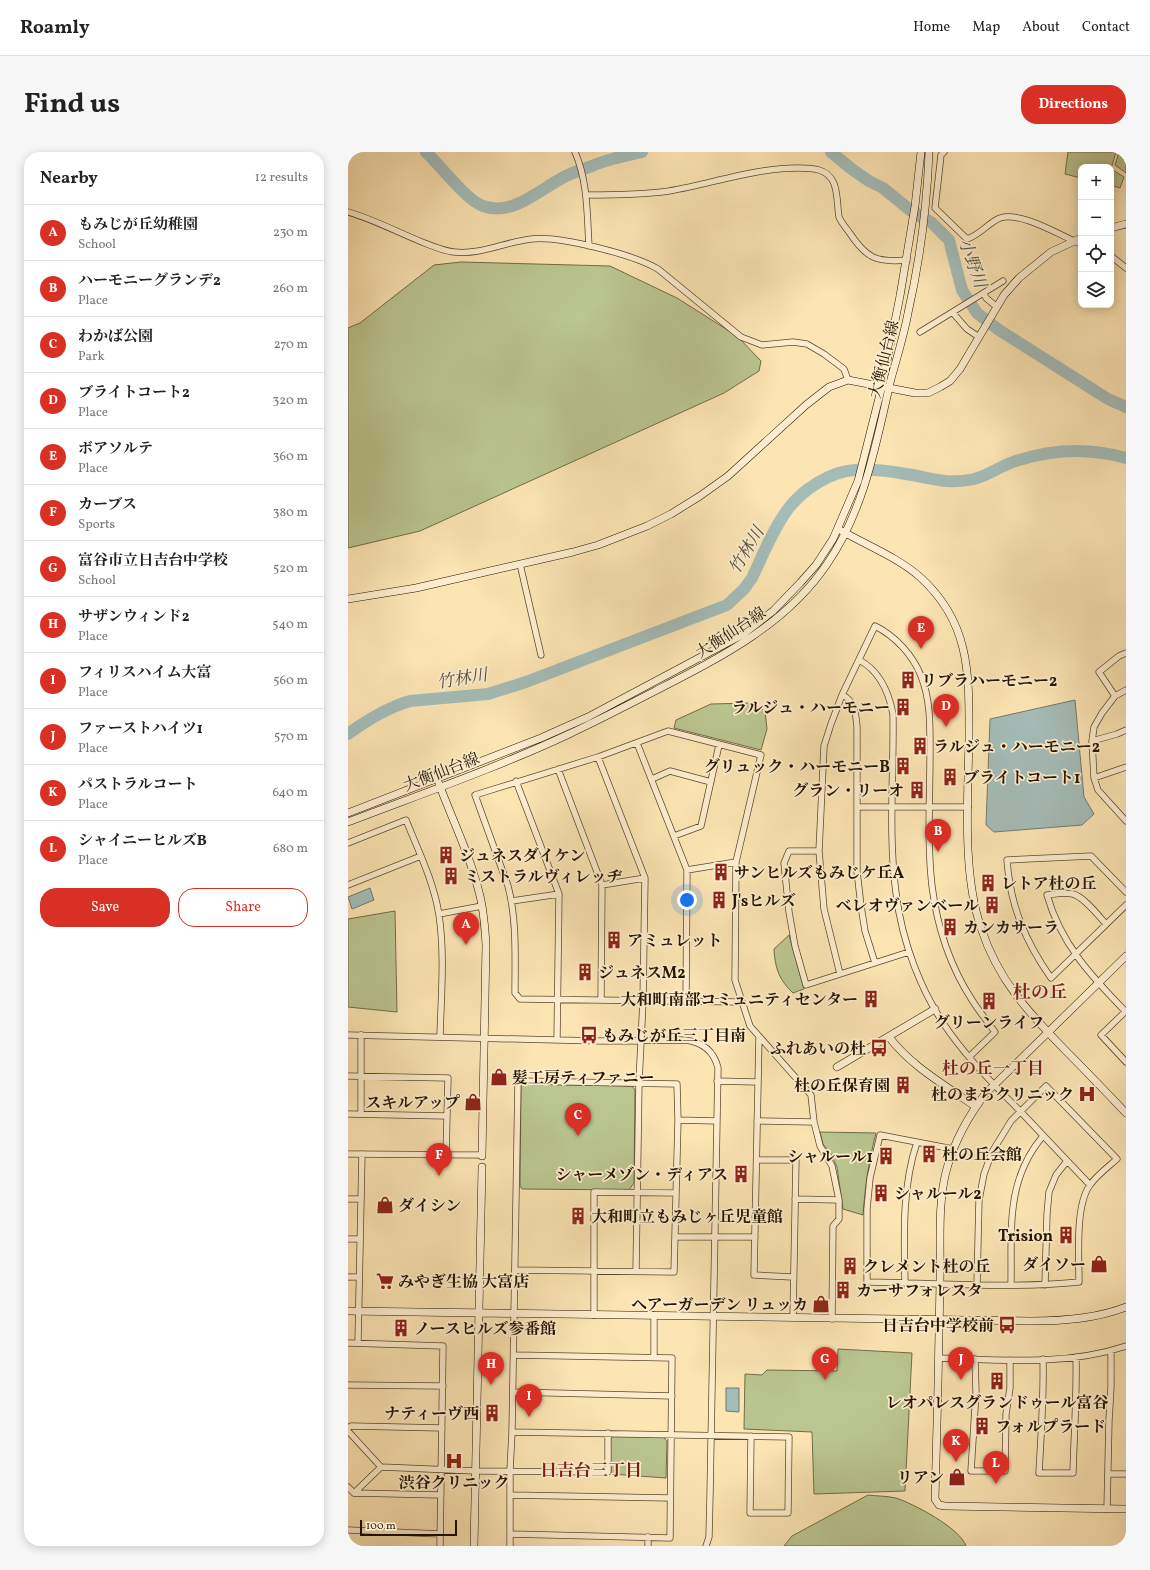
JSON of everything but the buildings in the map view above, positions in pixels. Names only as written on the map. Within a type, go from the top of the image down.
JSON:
[{"type":"street","points":[[575,152],[587,196],[589,246]]},
{"type":"street","name":"大衡仙台線","points":[[348,813],[541,738],[588,717],[742,635],[773,611],[816,565],[838,529],[858,481],[882,386],[907,260],[912,231],[921,152]]},
{"type":"street","name":"大衡仙台線","points":[[348,822],[440,787],[566,736],[691,673],[742,644],[777,618],[805,592],[828,563],[846,534],[866,481],[880,432],[917,272],[929,152]]},
{"type":"street","points":[[944,152],[941,155],[935,208],[966,239],[975,236],[1000,218],[1012,216],[1031,222],[1078,243]]},
{"type":"street","points":[[587,196],[668,191],[765,171],[788,168],[820,170],[824,172],[835,186],[840,218],[854,241],[869,256],[876,259],[895,261],[907,260]]},
{"type":"street","points":[[348,212],[452,252],[478,251],[524,240],[550,238],[625,255],[658,269],[734,332],[748,340],[762,345],[803,342],[844,369],[848,380]]},
{"type":"street","points":[[1114,227],[1126,224]]},
{"type":"street","points":[[348,599],[416,588],[598,545],[647,526],[671,514],[728,476],[806,405],[829,387],[848,380],[915,393],[928,393],[950,381],[960,369],[1004,295],[1018,278],[1051,252],[1078,239]]},
{"type":"street","points":[[1114,258],[1126,268]]},
{"type":"street","points":[[920,332],[1003,281]]},
{"type":"street","points":[[984,294],[995,310]]},
{"type":"street","points":[[955,311],[967,329],[981,334]]},
{"type":"street","points":[[838,529],[884,553],[910,569],[934,592],[954,622],[964,650],[969,684],[969,858],[972,894],[980,928],[992,956],[1006,982],[1026,1009],[1126,1113]]},
{"type":"street","points":[[520,564],[541,655]]},
{"type":"street","points":[[840,974],[824,909],[819,851],[824,746],[830,724],[842,695],[875,626],[884,631],[906,651],[915,663],[921,675],[929,706],[930,841],[932,886],[936,911],[956,970],[971,1000],[994,1032],[969,1057]]},
{"type":"street","points":[[1115,696],[1099,672],[1126,652]]},
{"type":"street","points":[[859,660],[866,663],[876,673],[890,698],[894,720],[892,807],[893,866],[896,895],[909,952],[919,977],[935,1009],[950,1033],[969,1057],[994,1085],[1090,1184]]},
{"type":"street","points":[[1126,690],[1115,696],[1102,713],[1094,727],[1092,741],[1094,778],[1098,790],[1126,821]]},
{"type":"street","points":[[842,695],[847,697],[852,703],[856,720],[857,870],[861,906],[875,963]]},
{"type":"street","points":[[1092,741],[1126,730]]},
{"type":"street","points":[[741,1002],[686,1000],[520,999],[515,993],[515,944],[512,901],[508,886],[474,795],[598,757],[668,731],[761,755],[736,862],[735,980],[750,1026],[810,1095],[814,1122],[820,1146],[832,1166],[839,1200],[839,1219],[833,1226],[832,1319]]},
{"type":"street","points":[[638,743],[688,870],[686,1000]]},
{"type":"street","points":[[674,836],[700,826],[719,745]]},
{"type":"street","points":[[598,757],[645,878],[643,1000],[639,1082],[636,1271]]},
{"type":"street","points":[[1094,778],[1126,767]]},
{"type":"street","points":[[558,770],[602,885],[601,999]]},
{"type":"street","points":[[652,779],[670,771],[711,782]]},
{"type":"street","points":[[348,1154],[482,1155],[486,945],[482,906],[469,861],[437,778]]},
{"type":"street","points":[[516,781],[559,894],[557,1040]]},
{"type":"street","points":[[857,807],[968,807]]},
{"type":"street","points":[[1121,816],[1126,811]]},
{"type":"street","points":[[348,843],[406,820],[421,856],[439,914],[442,939],[440,1037]]},
{"type":"street","points":[[819,851],[789,851],[784,863],[789,912],[794,939],[806,985],[909,952]]},
{"type":"street","points":[[348,885],[421,856]]},
{"type":"street","points":[[1126,892],[1091,856],[1007,860],[1008,877],[1018,917],[1025,937],[1051,978],[1126,905]]},
{"type":"street","points":[[688,870],[736,862]]},
{"type":"street","points":[[602,885],[645,878]]},
{"type":"street","points":[[1106,924],[1086,903],[1074,894],[1064,893],[1047,895],[1053,914],[1062,933],[1075,954],[1098,983],[1126,1012],[1101,1035],[1125,1060]]},
{"type":"street","points":[[512,901],[559,894]]},
{"type":"street","points":[[439,914],[482,906]]},
{"type":"street","points":[[1126,956],[994,1085],[976,1107],[953,1149],[947,1169],[941,1211],[935,1499],[939,1505],[1126,1509]]},
{"type":"street","points":[[837,1067],[935,1009]]},
{"type":"street","points":[[348,1035],[557,1040],[685,1040],[703,1045],[716,1060],[718,1068],[709,1537],[706,1546]]},
{"type":"street","points":[[361,1036],[361,1114]]},
{"type":"street","points":[[889,1036],[896,1047],[920,1069],[976,1107]]},
{"type":"street","points":[[759,1037],[754,1275],[793,1277]]},
{"type":"street","points":[[348,1076],[448,1078],[446,1154]]},
{"type":"street","points":[[510,1546],[510,1470],[514,1355],[514,1270],[518,1081],[639,1082],[677,1084],[678,1120],[674,1272],[514,1270]]},
{"type":"street","points":[[717,1081],[757,1082]]},
{"type":"street","points":[[953,1149],[880,1135],[870,1178],[867,1209],[867,1282],[977,1285],[1045,1285],[1079,1282],[1080,1214],[1082,1201],[1090,1184],[1116,1159],[1046,1086],[1011,1120],[992,1152],[984,1174],[979,1200],[977,1285]]},
{"type":"street","points":[[348,1114],[448,1116]]},
{"type":"street","points":[[678,1120],[717,1121]]},
{"type":"street","points":[[757,1121],[814,1122]]},
{"type":"street","points":[[1011,1285],[1012,1218],[1014,1197],[1024,1165],[1033,1148],[1043,1136]]},
{"type":"street","points":[[904,1283],[904,1212],[911,1160],[917,1142]]},
{"type":"street","points":[[358,1342],[362,1154]]},
{"type":"street","points":[[757,1160],[796,1160],[792,1317]]},
{"type":"street","points":[[1045,1285],[1046,1214],[1049,1192],[1056,1175],[1067,1161]]},
{"type":"street","points":[[474,1546],[482,1167]]},
{"type":"street","points":[[594,1315],[594,1192],[676,1193]]},
{"type":"street","points":[[348,1200],[361,1199]]},
{"type":"street","points":[[795,1199],[839,1200]]},
{"type":"street","points":[[675,1237],[755,1237]]},
{"type":"street","points":[[348,1239],[360,1239]]},
{"type":"street","points":[[348,1277],[359,1277]]},
{"type":"street","points":[[348,1311],[1059,1321],[1092,1317],[1126,1307]]},
{"type":"street","points":[[654,1315],[654,1357]]},
{"type":"street","points":[[348,1343],[358,1342],[443,1346],[444,1386],[440,1495],[440,1546]]},
{"type":"street","points":[[939,1358],[1010,1360],[1076,1358],[1111,1351],[1126,1346]]},
{"type":"street","points":[[1107,1509],[1111,1351]]},
{"type":"street","points":[[511,1534],[670,1538],[672,1358],[514,1355]]},
{"type":"street","points":[[1043,1360],[1044,1392],[1041,1417],[1040,1473],[1073,1473],[1077,1390],[1076,1358]]},
{"type":"street","points":[[975,1359],[976,1392],[971,1471],[1005,1471],[1006,1414],[1010,1388],[1010,1360]]},
{"type":"street","points":[[348,1385],[444,1386]]},
{"type":"street","points":[[513,1392],[672,1396]]},
{"type":"street","points":[[442,1428],[351,1426],[348,1430],[381,1467],[476,1471],[510,1470],[608,1472],[608,1433]]},
{"type":"street","points":[[512,1432],[608,1433],[711,1436],[751,1436],[789,1437],[788,1513],[750,1513],[751,1436]]},
{"type":"street","points":[[354,1493],[381,1467]]},
{"type":"street","points":[[1108,1474],[1126,1474]]},
{"type":"street","points":[[348,1487],[354,1493],[440,1495]]},
{"type":"street","points":[[510,1495],[670,1498]]},
{"type":"street","points":[[348,1530],[440,1534]]},
{"type":"street","points":[[648,1537],[648,1546]]},
{"type":"green space","points":[[1068,152],[1116,152],[1112,164],[1078,164],[1078,177],[1065,174]]},
{"type":"green space","points":[[1119,152],[1126,152],[1126,173],[1115,165]]},
{"type":"green space","points":[[1114,171],[1124,177],[1120,188],[1114,186]]},
{"type":"green space","points":[[461,262],[610,266],[677,298],[737,336],[761,361],[759,371],[724,393],[420,531],[348,548],[348,328],[360,323],[434,265]]},
{"type":"green space","points":[[751,703],[765,711],[767,729],[761,750],[674,728],[676,720],[711,704]]},
{"type":"green space","points":[[395,911],[397,1012],[348,1007],[348,919]]},
{"type":"green space","points":[[789,935],[804,989],[793,993],[781,978],[775,962],[774,949]]},
{"type":"green space","points":[[524,1084],[632,1086],[635,1090],[634,1183],[629,1190],[522,1189],[520,1186],[521,1086]]},
{"type":"green space","points":[[820,1132],[876,1133],[871,1153],[863,1215],[843,1209],[837,1167],[831,1154],[823,1144]]},
{"type":"green space","points":[[838,1349],[912,1353],[905,1491],[814,1494],[812,1432],[744,1429],[745,1374],[762,1375],[767,1370],[837,1371]]},
{"type":"green space","points":[[614,1436],[663,1437],[667,1441],[666,1478],[611,1474],[610,1439]]},
{"type":"green space","points":[[868,1495],[896,1498],[924,1511],[946,1524],[962,1539],[966,1546],[784,1546],[792,1536]]},
{"type":"water","points":[[1075,700],[1084,797],[1094,814],[1082,825],[994,832],[986,825],[990,719]]},
{"type":"water","points":[[370,888],[374,900],[352,909],[348,897]]},
{"type":"water","points":[[726,1388],[739,1388],[739,1412],[726,1411]]},
{"type":"waterway","name":"小野川","points":[[426,152],[469,197],[483,206],[494,208],[505,208],[516,205],[566,176],[610,160],[642,152]]},
{"type":"waterway","name":"小野川","points":[[831,152],[853,170],[869,181],[883,188],[910,210],[932,223],[949,240],[962,290],[977,313],[999,330],[1108,399],[1126,407]]},
{"type":"waterway","name":"竹林川","points":[[348,734],[377,715],[401,704],[410,701],[488,694],[526,682],[727,605],[744,589],[752,578],[773,534],[788,509],[809,489],[836,474],[855,470],[874,470],[947,481],[964,481],[980,477],[1013,462],[1032,456],[1059,452],[1086,451],[1126,458]]},
{"type":"place","name":"ボアソルテ","points":[[921,649]]},
{"type":"place","name":"リブラハーモニー2","points":[[908,680]]},
{"type":"place","name":"ラルジュ・ハーモニー","points":[[903,707]]},
{"type":"place","name":"ブライトコート2","points":[[946,727]]},
{"type":"place","name":"ラルジュ・ハーモニー2","points":[[920,746]]},
{"type":"place","name":"グリュック・ハーモニーB","points":[[903,766]]},
{"type":"place","name":"ブライトコート1","points":[[950,777]]},
{"type":"place","name":"グラン・リーオ","points":[[917,790]]},
{"type":"place","name":"ハーモニーグランデ2","points":[[938,852]]},
{"type":"place","name":"ジュネスダイケン","points":[[446,855]]},
{"type":"place","name":"サンヒルズもみじケ丘A","points":[[721,872]]},
{"type":"place","name":"ミストラルヴィレッヂ","points":[[451,876]]},
{"type":"place","name":"レトア杜の丘","points":[[988,883]]},
{"type":"place","name":"J'sヒルズ","points":[[719,900]]},
{"type":"place","name":"ベレオヴァンベール","points":[[992,905]]},
{"type":"place","name":"カンカサーラ","points":[[950,927]]},
{"type":"place","name":"アミュレット","points":[[614,940]]},
{"type":"place","name":"もみじが丘幼稚園","points":[[466,945]]},
{"type":"place","name":"ジュネスM2","points":[[585,972]]},
{"type":"place","name":"大和町南部コミュニティセンター","points":[[871,999]]},
{"type":"place","name":"グリーンライフ","points":[[989,1001]]},
{"type":"place","name":"もみじが丘三丁目南","points":[[589,1035]]},
{"type":"place","name":"ふれあいの杜","points":[[879,1048]]},
{"type":"place","name":"髪工房ティファニー","points":[[499,1077]]},
{"type":"place","name":"杜の丘保育園","points":[[903,1085]]},
{"type":"place","name":"杜のまちクリニック","points":[[1087,1094]]},
{"type":"place","name":"スキルアップ","points":[[473,1102]]},
{"type":"place","name":"わかば公園","points":[[578,1136]]},
{"type":"place","name":"杜の丘会館","points":[[929,1154]]},
{"type":"place","name":"シャルール1","points":[[886,1156]]},
{"type":"place","name":"シャーメゾン・ディアス","points":[[741,1174]]},
{"type":"place","name":"カーブス","points":[[439,1176]]},
{"type":"place","name":"シャルール2","points":[[881,1193]]},
{"type":"place","name":"ダイシン","points":[[385,1205]]},
{"type":"place","name":"大和町立もみじヶ丘児童館","points":[[578,1216]]},
{"type":"place","name":"Trision","points":[[1066,1235]]},
{"type":"place","name":"ダイソー","points":[[1099,1264]]},
{"type":"place","name":"クレメント杜の丘","points":[[850,1266]]},
{"type":"place","name":"みやぎ生協 大富店","points":[[385,1281]]},
{"type":"place","name":"カーサフォレスタ","points":[[843,1290]]},
{"type":"place","name":"ヘアーガーデン リュッカ","points":[[821,1304]]},
{"type":"place","name":"日吉台中学校前","points":[[1007,1325]]},
{"type":"place","name":"ノースヒルズ参番館","points":[[401,1328]]},
{"type":"place","name":"富谷市立日吉台中学校","points":[[825,1380]]},
{"type":"place","name":"ファーストハイツ1","points":[[961,1380]]},
{"type":"place","name":"レオパレスグランドゥール富谷","points":[[997,1381]]},
{"type":"place","name":"サザンウィンド2","points":[[491,1385]]},
{"type":"place","name":"ナティーヴ西","points":[[492,1413]]},
{"type":"place","name":"フィリスハイム大富","points":[[529,1417]]},
{"type":"place","name":"フォルプラード","points":[[982,1426]]},
{"type":"place","name":"渋谷クリニック","points":[[454,1461]]},
{"type":"place","name":"パストラルコート","points":[[956,1462]]},
{"type":"place","name":"リアン","points":[[957,1477]]},
{"type":"place","name":"シャイニーヒルズB","points":[[996,1484]]},
{"type":"district","name":"杜の丘","points":[[1040,992]]},
{"type":"district","name":"杜の丘一丁目","points":[[993,1068]]},
{"type":"district","name":"日吉台三丁目","points":[[591,1470]]}]
